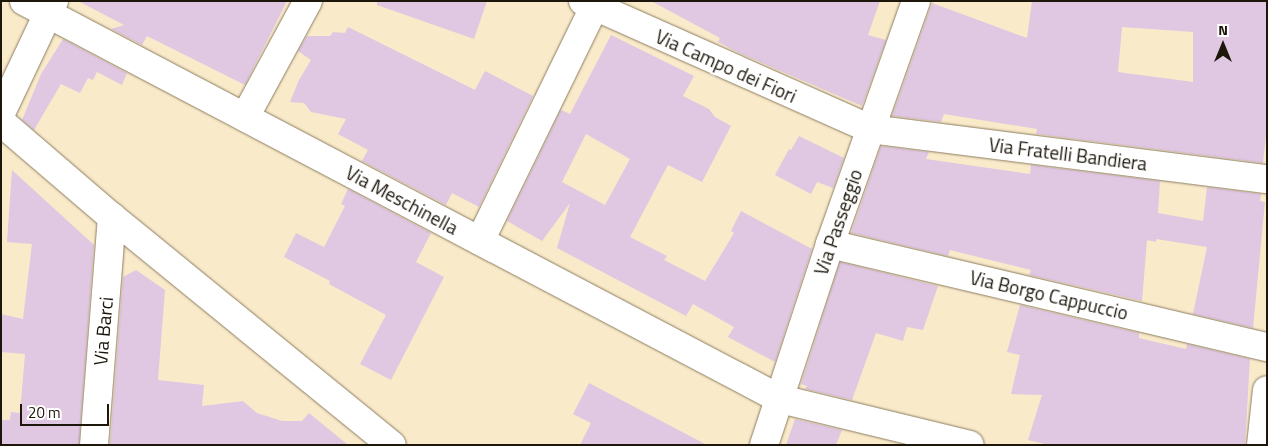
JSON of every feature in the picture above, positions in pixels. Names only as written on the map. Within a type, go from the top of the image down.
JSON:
[{"type":"street","name":"Via Meschinella","points":[[24,1],[51,8],[245,117],[780,399],[970,445]]},
{"type":"street","points":[[245,117],[308,1]]},
{"type":"street","name":"Via Passeggio","points":[[764,445],[830,244],[916,1]]},
{"type":"street","points":[[480,241],[592,3]]},
{"type":"street","name":"Via Campo dei Fiori","points":[[592,3],[870,129]]},
{"type":"street","points":[[1,113],[51,8]]},
{"type":"street","points":[[1,122],[112,217],[385,441]]},
{"type":"street","name":"Via Fratelli Bandiera","points":[[870,129],[1267,179]]},
{"type":"street","name":"Via Barci","points":[[94,445],[112,217]]},
{"type":"street","name":"Via Borgo Cappuccio","points":[[830,244],[1267,347]]},
{"type":"street","points":[[1261,445],[1267,390]]},
{"type":"building","points":[[78,1],[287,1],[245,85],[147,36],[142,45],[111,29],[124,25]]},
{"type":"building","points":[[377,1],[487,1],[474,39],[377,5]]},
{"type":"building","points":[[651,1],[880,1],[868,35],[886,40],[862,106],[739,53],[718,42],[720,38]]},
{"type":"building","points":[[1032,1],[1267,1],[1267,126],[1263,163],[1036,134],[1037,129],[944,114],[941,122],[892,116],[932,3],[1027,38]],"holes":[[[1122,27],[1193,32],[1193,82],[1118,72]]]},
{"type":"building","points":[[348,27],[475,90],[485,71],[533,96],[479,207],[452,193],[446,205],[362,161],[368,150],[338,134],[346,119],[311,112],[304,103],[290,102],[299,80],[311,60],[298,51],[307,36],[330,36],[333,32],[345,33]]},
{"type":"building","points":[[611,35],[694,76],[683,96],[709,109],[715,117],[731,126],[702,182],[668,165],[630,237],[667,256],[664,260],[705,281],[734,233],[731,231],[741,211],[812,249],[775,362],[728,337],[734,327],[693,304],[686,316],[557,248],[570,203],[542,241],[507,221],[561,110],[570,114]],"holes":[[[586,134],[630,159],[605,205],[562,182]]]},
{"type":"building","points":[[63,39],[127,73],[122,85],[97,72],[93,80],[88,78],[80,93],[61,84],[34,130],[22,120],[41,74]]},
{"type":"building","points":[[799,136],[844,158],[833,188],[817,182],[811,194],[775,175],[789,149],[791,150]]},
{"type":"building","points":[[881,146],[929,152],[926,159],[1030,174],[1031,165],[1160,181],[1158,213],[1203,221],[1207,187],[1261,194],[1260,201],[1265,202],[1253,328],[1193,314],[1207,247],[1156,239],[1156,242],[1147,240],[1142,301],[1029,275],[1031,270],[950,250],[948,256],[851,233]]},
{"type":"building","points":[[12,170],[94,245],[79,445],[1,445],[1,420],[10,420],[11,412],[20,413],[25,354],[1,352],[1,314],[23,319],[32,244],[7,242]]},
{"type":"building","points":[[348,189],[431,233],[416,262],[444,277],[391,380],[360,364],[386,315],[329,284],[330,281],[284,257],[296,233],[324,247],[345,206],[341,204]]},
{"type":"building","points":[[840,262],[938,286],[923,330],[907,327],[903,341],[876,333],[852,400],[805,389],[807,386],[801,384]]},
{"type":"building","points":[[136,270],[165,290],[158,380],[204,385],[202,406],[243,401],[257,413],[282,421],[302,421],[309,413],[348,445],[110,445],[123,277]]},
{"type":"building","points":[[1020,305],[1139,333],[1139,338],[1186,349],[1187,344],[1250,359],[1245,445],[1049,445],[1028,440],[1042,395],[1011,394],[1020,355],[1007,352]]},
{"type":"building","points":[[589,383],[707,445],[580,445],[591,423],[573,414]]},
{"type":"building","points":[[795,419],[842,430],[836,445],[786,445]]}]
